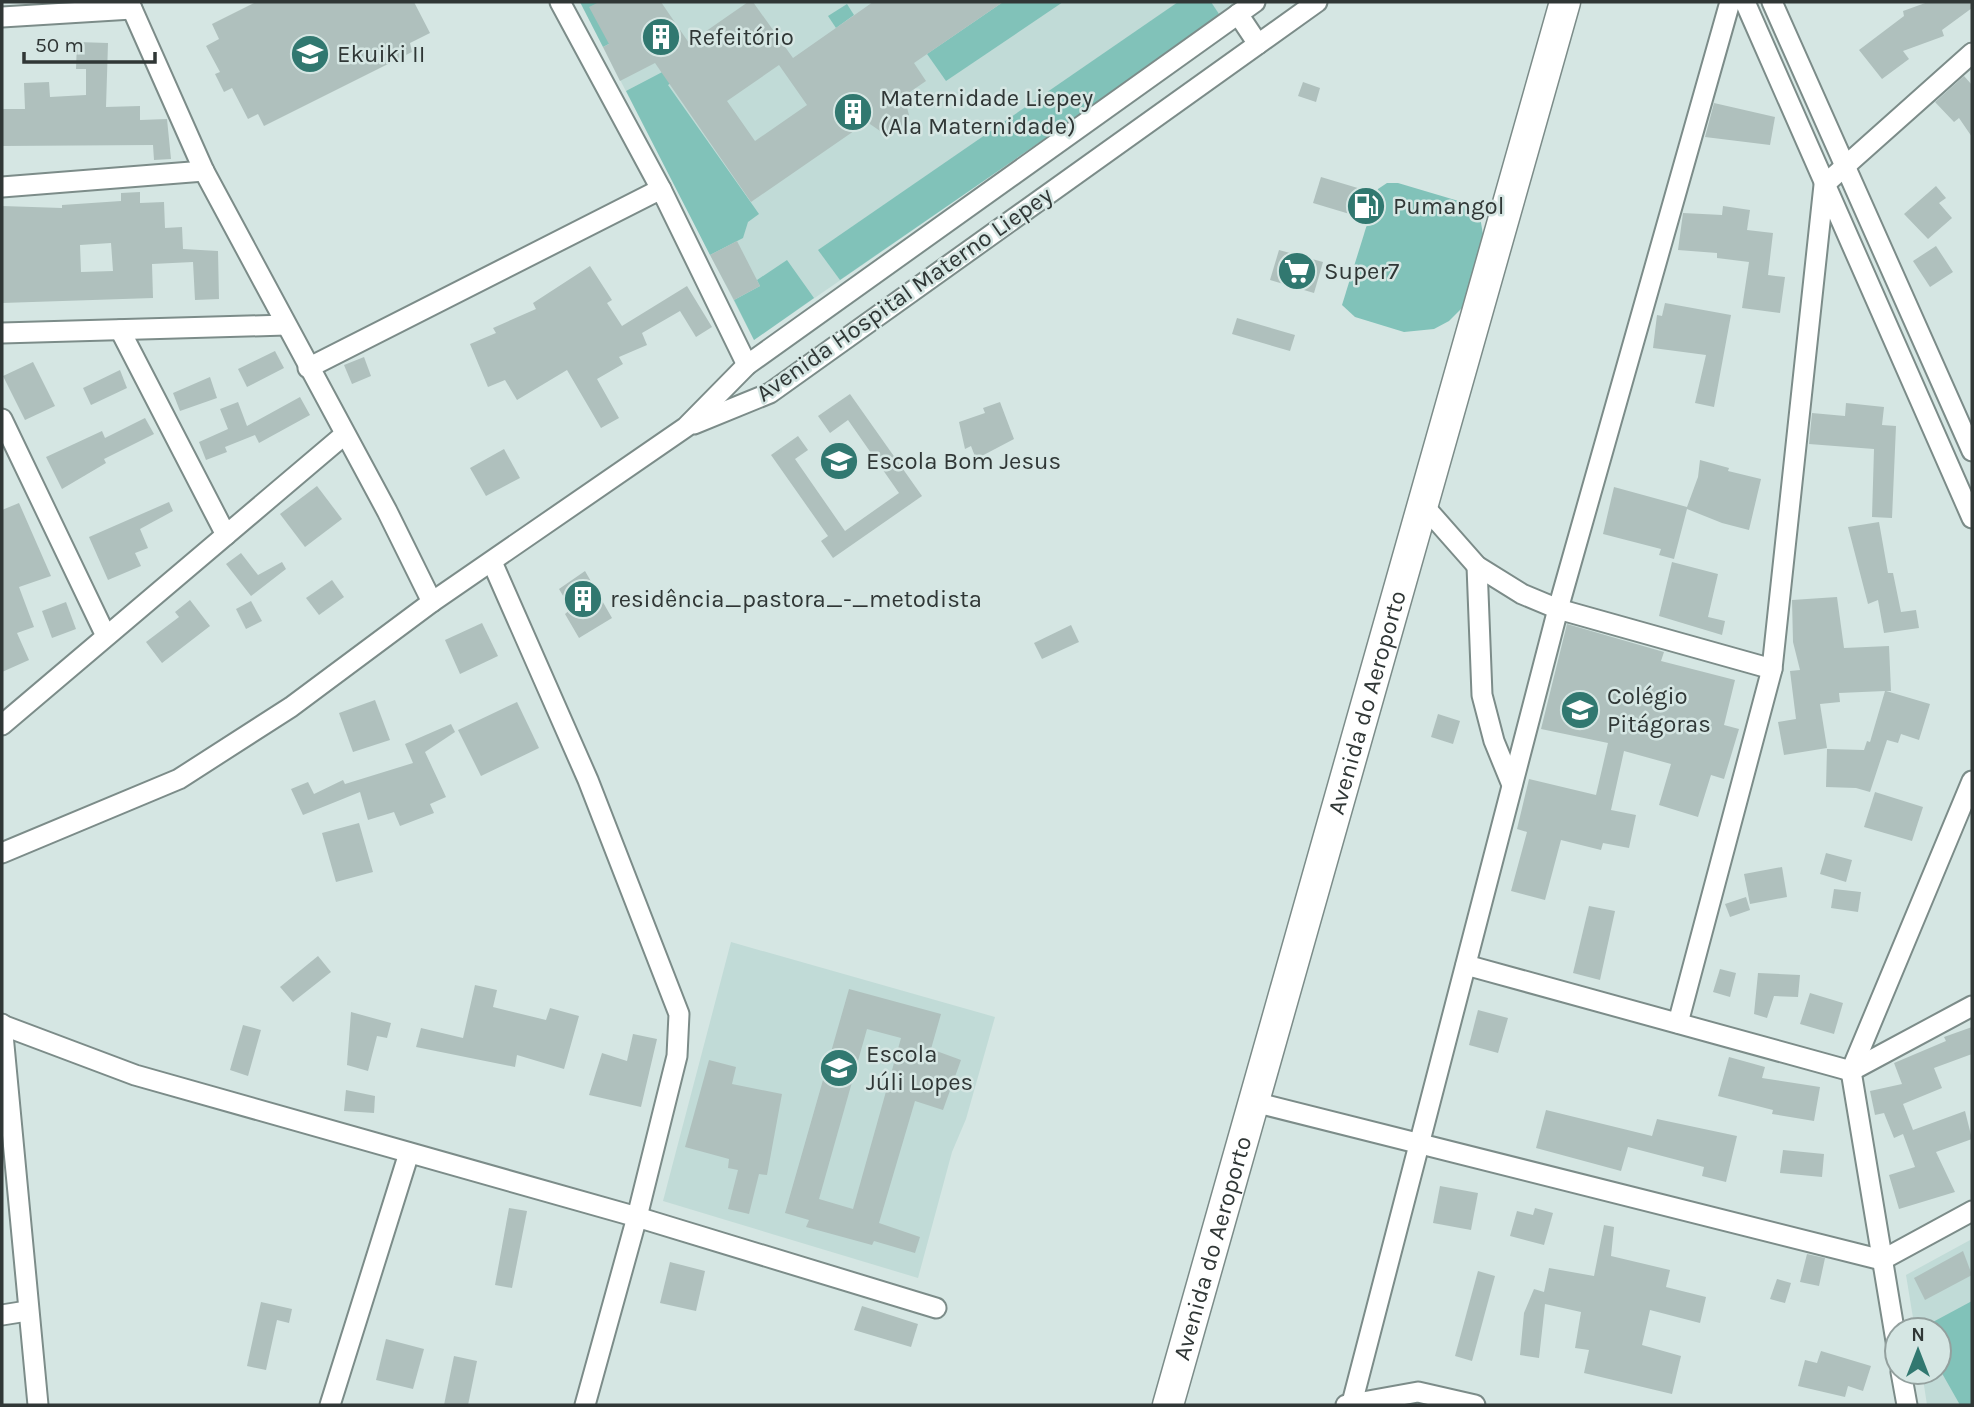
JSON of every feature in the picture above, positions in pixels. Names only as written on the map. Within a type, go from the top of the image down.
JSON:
[{"type":"main road","name":"Avenida do Aeroporto","points":[[1168,1405],[1565,2]]},
{"type":"street","points":[[560,2],[661,188],[747,365]]},
{"type":"street","name":"Avenida Hospital Materno Liepey","points":[[686,428],[747,365],[1255,2]]},
{"type":"street","name":"Avenida Hospital Materno Liepey","points":[[686,428],[770,393],[1317,2]]},
{"type":"street","points":[[1475,1405],[1418,1392],[1349,1404],[1420,1144],[1558,609],[1730,2]]},
{"type":"street","points":[[1745,2],[1972,518]]},
{"type":"street","points":[[1772,2],[1972,451]]},
{"type":"street","points":[[2,17],[131,5],[204,171],[432,602]]},
{"type":"street","points":[[1238,14],[1258,44]]},
{"type":"street","points":[[1678,1023],[1772,669],[1824,185],[1972,53]]},
{"type":"street","points":[[2,187],[204,171]]},
{"type":"street","points":[[308,368],[661,188]]},
{"type":"street","points":[[2,333],[286,325]]},
{"type":"street","points":[[120,330],[226,534]]},
{"type":"street","points":[[2,419],[106,636]]},
{"type":"street","points":[[2,853],[179,779],[292,707],[432,602],[686,428]]},
{"type":"street","points":[[2,724],[344,435]]},
{"type":"street","points":[[1424,506],[1477,566],[1521,594],[1558,609],[1772,669]]},
{"type":"street","points":[[492,562],[588,780],[679,1014],[677,1056],[637,1217],[585,1405]]},
{"type":"street","points":[[1477,566],[1482,695],[1494,741],[1513,785]]},
{"type":"street","points":[[1892,1316],[1851,1071],[1972,781]]},
{"type":"street","points":[[1466,965],[1851,1071],[1972,1006]]},
{"type":"street","points":[[38,1405],[2,1025],[135,1075],[637,1217],[936,1308]]},
{"type":"street","points":[[1254,1102],[1882,1260],[1972,1211]]},
{"type":"street","points":[[330,1405],[409,1153]]},
{"type":"street","points":[[2,1315],[27,1311]]},
{"type":"street","points":[[1904,1386],[1907,1405]]},
{"type":"shaded area","points":[[580,2],[1242,2],[754,340]]},
{"type":"shaded area","points":[[580,2],[612,2],[633,31],[603,47]]},
{"type":"shaded area","points":[[1003,2],[1063,2],[946,81],[927,54]]},
{"type":"shaded area","points":[[1178,2],[1211,2],[1221,17],[840,280],[818,250]]},
{"type":"shaded area","points":[[847,4],[854,15],[836,28],[828,16]]},
{"type":"shaded area","points":[[756,23],[668,85],[759,214],[748,222],[743,238],[710,255],[626,91]]},
{"type":"shaded area","points":[[1387,183],[1398,183],[1472,205],[1479,210],[1483,235],[1462,308],[1449,321],[1434,329],[1404,332],[1355,317],[1342,305],[1378,189]]},
{"type":"shaded area","points":[[787,260],[814,298],[754,340],[734,300],[760,286],[757,280]]},
{"type":"shaded area","name":"Escola Júli Lopes","points":[[731,942],[995,1017],[966,1119],[952,1152],[918,1278],[663,1201]]},
{"type":"shaded area","points":[[1972,1239],[1972,1405],[1927,1405],[1924,1386],[1953,1386],[1953,1316],[1913,1316],[1906,1275]]},
{"type":"shaded area","points":[[1972,1301],[1972,1405],[1960,1405],[1949,1386],[1953,1386],[1953,1316],[1944,1316]]},
{"type":"building","points":[[256,2],[414,2],[430,33],[410,43],[412,52],[264,126],[258,114],[248,119],[232,88],[224,92],[215,74],[220,72],[206,46],[219,39],[212,24]]},
{"type":"building","name":"Maternidade Liepey (Ala Maternidade)","points":[[599,2],[661,2],[689,43],[748,2],[753,2],[793,58],[873,2],[1003,2],[914,63],[926,81],[904,96],[909,115],[903,128],[891,134],[883,133],[867,122],[751,202],[655,63],[620,81],[603,47],[609,44],[589,7]],"holes":[[[779,65],[807,105],[755,141],[727,101]]]},
{"type":"building","points":[[1928,2],[1972,2],[1972,8],[1942,30],[1944,36],[1903,51],[1909,59],[1882,79],[1859,50],[1904,16],[1903,11]]},
{"type":"building","points":[[77,42],[108,43],[106,107],[140,106],[140,120],[167,119],[171,159],[154,160],[153,145],[2,146],[2,109],[25,109],[24,83],[49,82],[50,97],[86,95],[86,69],[76,69]]},
{"type":"building","points":[[1964,76],[1972,85],[1972,137],[1959,118],[1954,122],[1935,102]]},
{"type":"building","points":[[1303,82],[1320,88],[1316,102],[1298,96]]},
{"type":"building","points":[[1714,103],[1775,117],[1770,145],[1705,137]]},
{"type":"building","points":[[1321,177],[1361,189],[1353,215],[1313,203]]},
{"type":"building","points":[[1936,186],[1946,198],[1939,203],[1952,218],[1928,239],[1904,214]]},
{"type":"building","points":[[140,192],[140,203],[164,202],[165,228],[182,227],[183,249],[218,251],[219,299],[195,300],[193,262],[152,264],[153,298],[2,303],[2,206],[62,208],[62,205],[121,201],[121,193]],"holes":[[[111,243],[113,271],[81,272],[80,245]]]},
{"type":"building","points":[[1723,206],[1750,210],[1747,230],[1773,233],[1768,275],[1785,277],[1780,313],[1742,308],[1749,262],[1717,258],[1717,253],[1678,250],[1683,213],[1722,215]]},
{"type":"building","points":[[737,241],[760,286],[734,300],[710,255]]},
{"type":"building","points":[[1936,246],[1953,272],[1930,287],[1913,261]]},
{"type":"building","name":"Super7","points":[[1279,250],[1323,262],[1314,293],[1270,280]]},
{"type":"building","points":[[590,266],[612,300],[607,303],[622,326],[687,286],[712,327],[696,337],[680,311],[642,333],[647,345],[619,357],[623,364],[597,379],[619,418],[601,428],[567,370],[517,400],[505,380],[488,387],[470,344],[496,333],[493,328],[536,309],[533,303]]},
{"type":"building","points":[[1665,303],[1731,315],[1714,407],[1695,403],[1706,355],[1653,348],[1657,315],[1662,316]]},
{"type":"building","points":[[1237,318],[1295,335],[1290,351],[1232,334]]},
{"type":"building","points":[[275,351],[284,368],[247,387],[238,369]]},
{"type":"building","points":[[364,357],[371,376],[352,384],[344,365]]},
{"type":"building","points":[[33,362],[55,406],[25,420],[3,376]]},
{"type":"building","points":[[120,370],[127,388],[91,405],[83,388]]},
{"type":"building","points":[[210,377],[217,398],[180,411],[173,393]]},
{"type":"building","name":"Escola Bom Jesus","points":[[850,394],[922,496],[833,558],[821,541],[828,536],[771,455],[798,436],[808,450],[795,459],[845,531],[899,493],[848,420],[830,433],[818,416]]},
{"type":"building","points":[[300,397],[310,415],[259,443],[255,435],[225,447],[227,452],[206,460],[199,442],[228,429],[220,409],[238,402],[247,426]]},
{"type":"building","points":[[1000,402],[1014,439],[976,459],[971,446],[965,449],[959,422],[985,413],[983,408]]},
{"type":"building","points":[[1846,403],[1884,407],[1882,425],[1896,426],[1892,518],[1872,517],[1874,449],[1809,444],[1812,413],[1845,416]]},
{"type":"building","points":[[145,418],[154,434],[104,459],[106,463],[62,489],[46,457],[102,431],[105,438]]},
{"type":"building","points":[[504,449],[520,478],[486,496],[470,468]]},
{"type":"building","points":[[1700,460],[1729,468],[1728,471],[1761,479],[1749,530],[1687,509],[1674,559],[1659,555],[1661,549],[1603,534],[1614,487],[1687,507],[1698,477]]},
{"type":"building","points":[[317,486],[342,519],[305,547],[280,514]]},
{"type":"building","points":[[169,502],[173,511],[140,529],[148,548],[135,553],[141,566],[108,580],[89,537]]},
{"type":"building","points":[[19,503],[51,576],[19,587],[34,627],[17,633],[29,660],[2,672],[2,510]]},
{"type":"building","points":[[1879,522],[1888,573],[1893,573],[1901,612],[1916,610],[1919,628],[1884,633],[1878,600],[1868,604],[1848,527]]},
{"type":"building","points":[[241,553],[258,575],[282,562],[286,569],[251,596],[226,564]]},
{"type":"building","points":[[1672,562],[1718,574],[1708,617],[1725,621],[1722,635],[1659,616]]},
{"type":"building","name":"residência_pastora_-_metodista","points":[[585,571],[612,618],[579,638],[565,614],[571,609],[559,589]]},
{"type":"building","points":[[332,580],[344,597],[319,615],[306,598]]},
{"type":"building","points":[[1837,597],[1844,648],[1889,646],[1891,691],[1886,691],[1930,704],[1919,740],[1901,734],[1898,743],[1887,740],[1870,792],[1856,788],[1826,787],[1827,749],[1864,750],[1867,741],[1870,742],[1885,691],[1839,693],[1840,702],[1820,704],[1827,748],[1784,755],[1778,722],[1796,719],[1790,671],[1800,670],[1793,642],[1792,600]]},
{"type":"building","points":[[190,600],[210,626],[162,663],[146,642],[179,617],[175,612]]},
{"type":"building","points":[[251,601],[262,621],[246,629],[236,609]]},
{"type":"building","points":[[66,602],[76,629],[52,638],[42,611]]},
{"type":"building","points":[[482,623],[498,656],[460,674],[445,640]]},
{"type":"building","points":[[1567,624],[1664,652],[1661,661],[1735,680],[1724,725],[1739,729],[1724,779],[1711,775],[1698,817],[1659,805],[1671,764],[1624,751],[1611,810],[1636,815],[1629,848],[1603,843],[1601,850],[1561,840],[1545,900],[1511,891],[1527,832],[1517,829],[1529,779],[1596,795],[1608,743],[1541,729]]},
{"type":"building","points":[[1071,625],[1079,642],[1042,659],[1034,643]]},
{"type":"building","points":[[375,700],[390,740],[353,752],[339,713]]},
{"type":"building","points":[[517,702],[539,748],[481,776],[458,730]]},
{"type":"building","points":[[1438,714],[1460,721],[1453,744],[1431,737]]},
{"type":"building","points":[[451,724],[455,732],[425,752],[446,797],[430,804],[434,813],[400,826],[394,812],[368,820],[360,792],[303,815],[291,789],[308,782],[314,794],[343,780],[345,784],[413,763],[405,744]]},
{"type":"building","points":[[1875,792],[1923,807],[1912,841],[1864,827]]},
{"type":"building","points":[[359,823],[373,872],[336,882],[322,833]]},
{"type":"building","points":[[1826,853],[1852,860],[1846,882],[1820,874]]},
{"type":"building","points":[[1782,867],[1787,897],[1750,904],[1744,874]]},
{"type":"building","points":[[1834,889],[1861,892],[1858,912],[1831,908]]},
{"type":"building","points":[[1746,897],[1750,910],[1730,917],[1725,904]]},
{"type":"building","points":[[1589,906],[1615,911],[1600,980],[1573,973]]},
{"type":"building","points":[[318,956],[331,972],[293,1002],[280,987]]},
{"type":"building","points":[[1720,969],[1736,973],[1730,997],[1713,992]]},
{"type":"building","points":[[1758,973],[1800,975],[1798,997],[1774,996],[1767,1018],[1754,1014]]},
{"type":"building","points":[[475,985],[497,990],[493,1007],[546,1020],[550,1008],[579,1016],[564,1069],[517,1055],[515,1067],[416,1047],[421,1028],[463,1038]]},
{"type":"building","points":[[849,989],[941,1014],[931,1049],[961,1060],[943,1110],[915,1101],[879,1223],[920,1237],[915,1253],[874,1241],[872,1245],[806,1227],[809,1220],[785,1213]],"holes":[[[867,1029],[901,1038],[853,1209],[819,1199]]]},
{"type":"building","points":[[1810,993],[1843,1003],[1834,1034],[1800,1024]]},
{"type":"building","points":[[1478,1010],[1508,1018],[1498,1053],[1469,1045]]},
{"type":"building","points":[[351,1012],[391,1023],[387,1038],[377,1036],[368,1071],[347,1065]]},
{"type":"building","points":[[243,1025],[261,1030],[248,1076],[230,1070]]},
{"type":"building","points":[[1972,1027],[1972,1054],[1934,1068],[1942,1088],[1903,1104],[1913,1130],[1965,1111],[1972,1139],[1936,1152],[1955,1192],[1899,1209],[1889,1175],[1915,1167],[1903,1134],[1894,1138],[1884,1113],[1875,1115],[1870,1091],[1902,1084],[1894,1063],[1946,1041],[1944,1037]]},
{"type":"building","points":[[633,1034],[657,1039],[641,1107],[589,1095],[602,1053],[627,1061]]},
{"type":"building","points":[[1729,1057],[1765,1067],[1762,1078],[1820,1087],[1814,1121],[1772,1114],[1773,1110],[1718,1096]]},
{"type":"building","points":[[709,1060],[736,1067],[732,1084],[782,1094],[767,1175],[759,1174],[749,1214],[728,1209],[738,1170],[728,1168],[729,1159],[685,1147]]},
{"type":"building","points":[[346,1090],[375,1096],[374,1113],[344,1111]]},
{"type":"building","points":[[1546,1110],[1652,1136],[1657,1119],[1737,1136],[1726,1182],[1702,1176],[1704,1167],[1628,1147],[1621,1171],[1536,1148]]},
{"type":"building","points":[[1783,1150],[1824,1154],[1822,1177],[1780,1173]]},
{"type":"building","points":[[1440,1186],[1478,1193],[1471,1230],[1433,1223]]},
{"type":"building","points":[[509,1208],[527,1211],[512,1288],[495,1285]]},
{"type":"building","points":[[1535,1208],[1553,1213],[1544,1245],[1510,1236],[1517,1211],[1533,1215]]},
{"type":"building","points":[[1604,1225],[1614,1227],[1611,1256],[1670,1270],[1666,1287],[1706,1297],[1700,1323],[1650,1310],[1642,1345],[1681,1356],[1672,1394],[1584,1373],[1589,1350],[1575,1348],[1581,1312],[1545,1304],[1539,1358],[1520,1355],[1524,1313],[1534,1289],[1544,1292],[1549,1268],[1594,1276]]},
{"type":"building","points":[[1963,1251],[1972,1275],[1925,1300],[1914,1278]]},
{"type":"building","points":[[1807,1254],[1825,1258],[1819,1286],[1800,1282]]},
{"type":"building","points":[[670,1262],[705,1271],[696,1311],[660,1303]]},
{"type":"building","points":[[1478,1271],[1495,1276],[1472,1361],[1455,1356]]},
{"type":"building","points":[[1777,1279],[1791,1283],[1785,1303],[1770,1299]]},
{"type":"building","points":[[261,1302],[292,1309],[289,1323],[277,1320],[266,1370],[247,1366]]},
{"type":"building","points":[[862,1306],[918,1324],[911,1347],[854,1330]]},
{"type":"building","points":[[386,1339],[424,1349],[413,1389],[376,1380]]},
{"type":"building","points":[[1821,1351],[1871,1366],[1863,1391],[1848,1386],[1845,1397],[1798,1386],[1805,1360],[1817,1363]]},
{"type":"building","points":[[454,1356],[477,1361],[468,1405],[444,1405]]},
{"type":"place","name":"Refeitório","points":[[661,37]]},
{"type":"place","name":"Ekuiki II","points":[[310,54]]},
{"type":"place","name":"Maternidade Liepey (Ala Maternidade)","points":[[853,112]]},
{"type":"place","name":"Pumangol","points":[[1366,206]]},
{"type":"place","name":"Super7","points":[[1297,271]]},
{"type":"place","name":"Escola Bom Jesus","points":[[839,461]]},
{"type":"place","name":"residência_pastora_-_metodista","points":[[583,599]]},
{"type":"place","name":"Colégio Pitágoras","points":[[1580,710]]},
{"type":"place","name":"Escola Júli Lopes","points":[[839,1068]]}]
